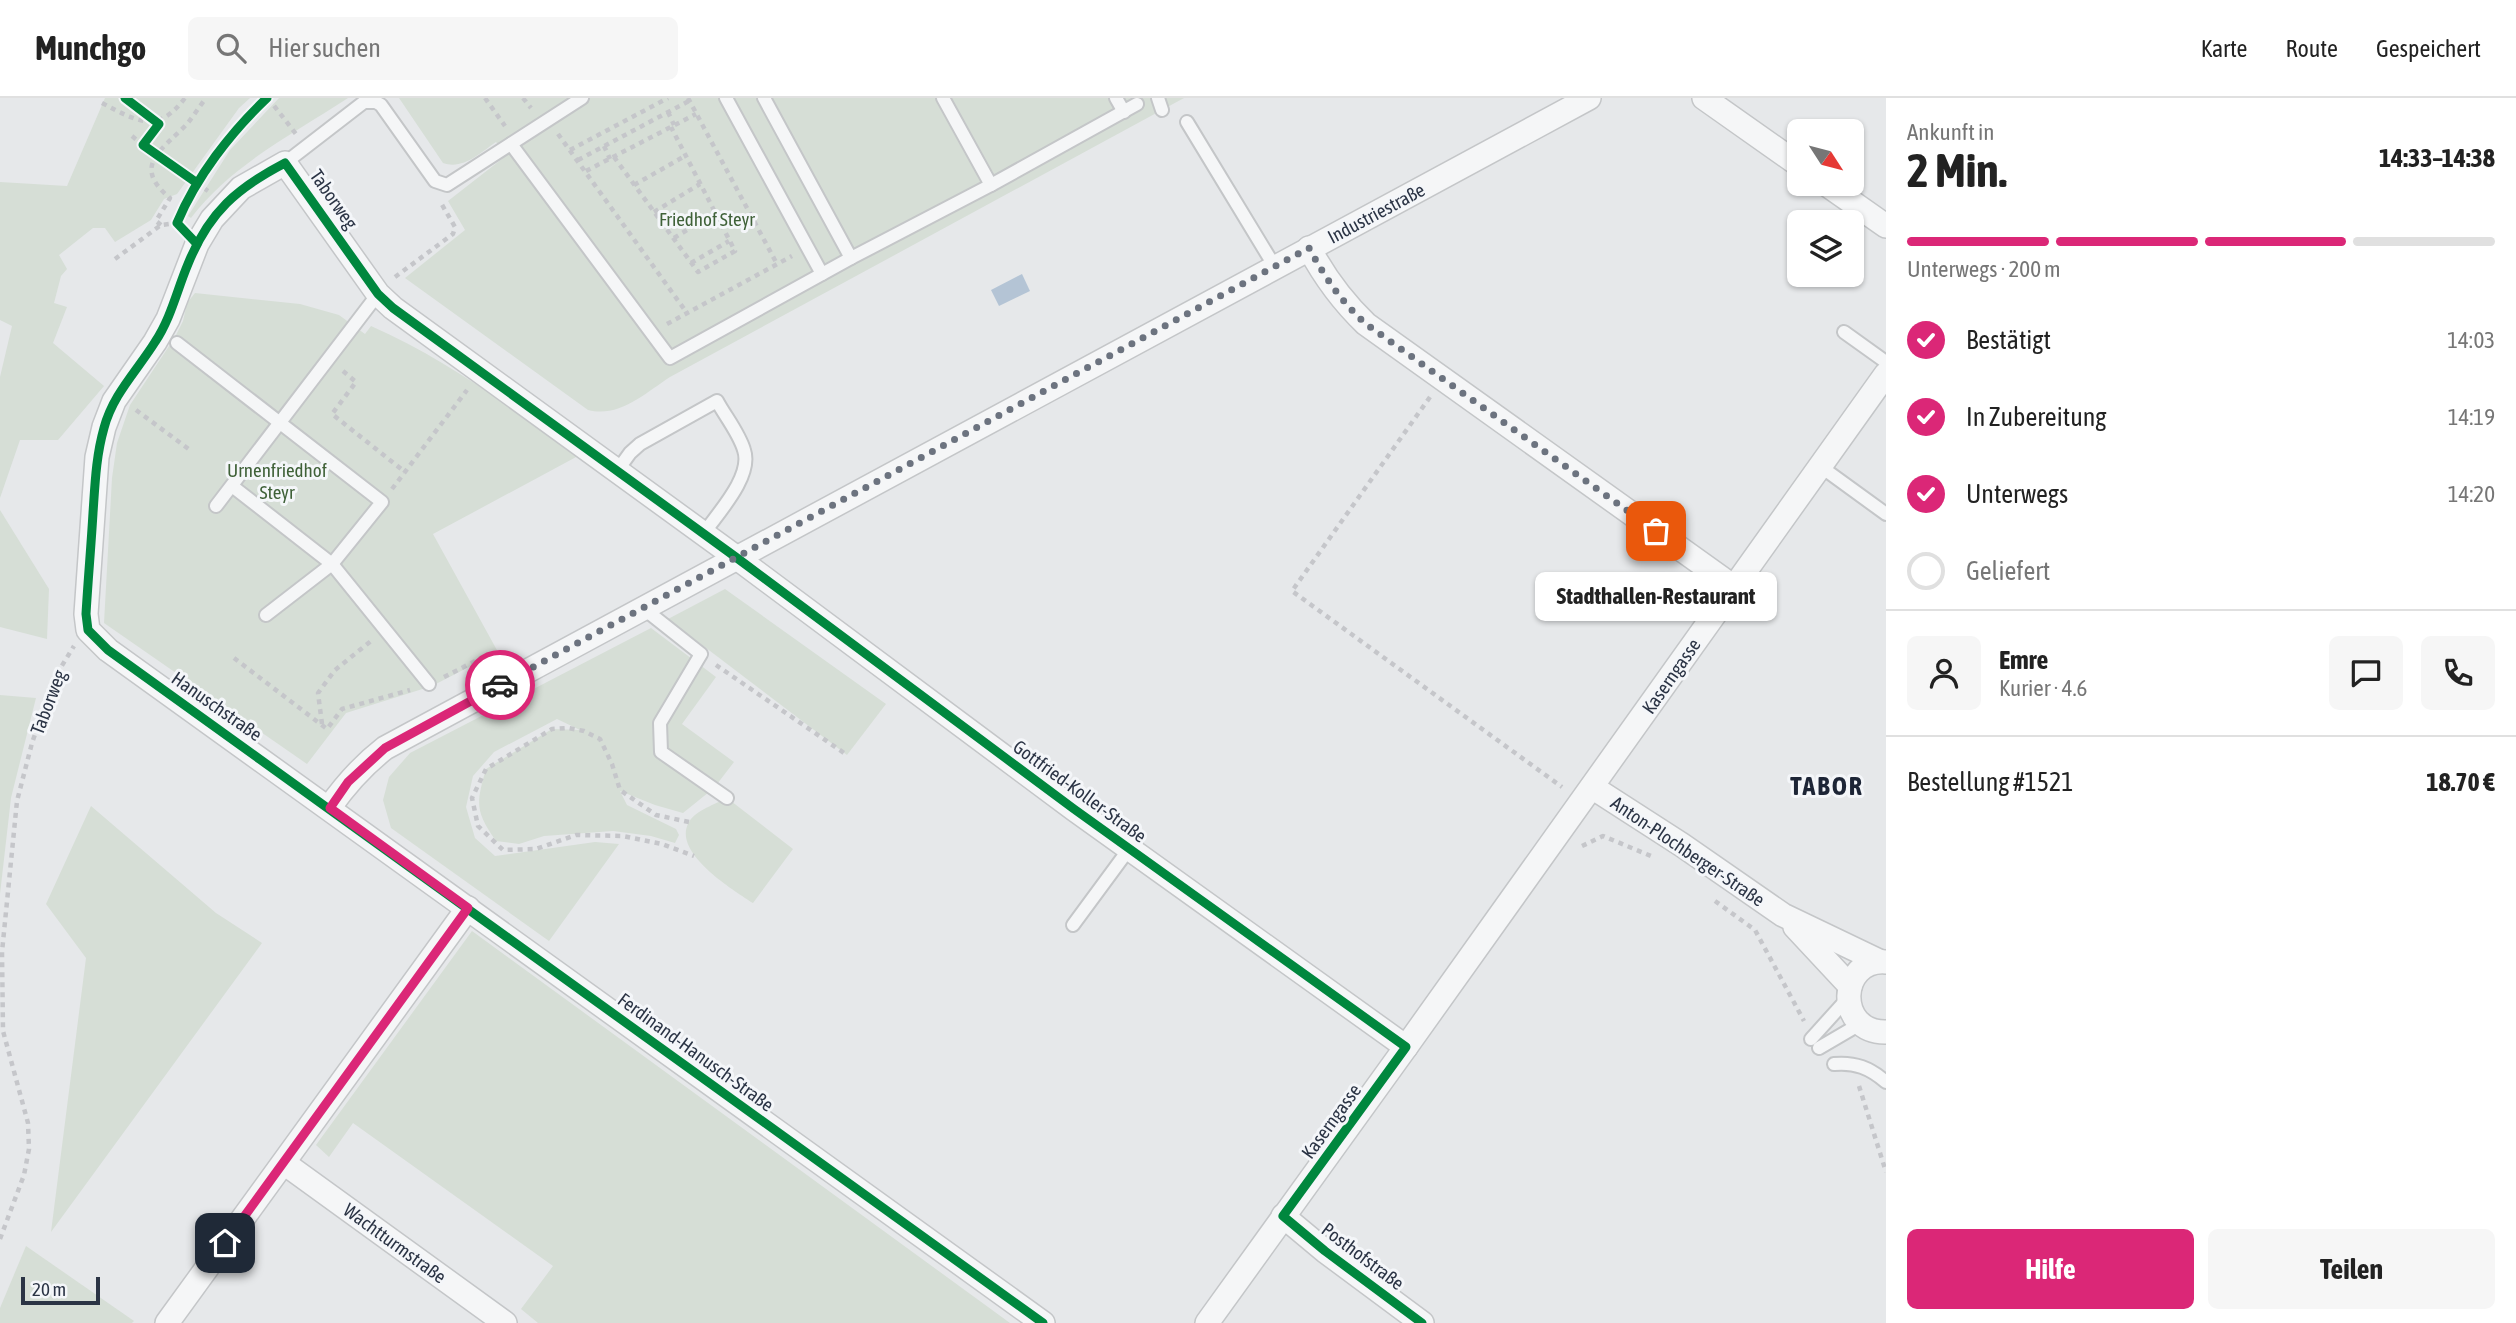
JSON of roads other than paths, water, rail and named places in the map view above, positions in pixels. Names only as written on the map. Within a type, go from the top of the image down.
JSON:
[{"type":"street","name":"Industriestraße","points":[[330,808],[348,782],[385,748],[1589,98]]},
{"type":"street","points":[[1704,98],[1787,157]]},
{"type":"street","name":"Taborweg","points":[[88,629],[86,614],[97,457],[114,401],[168,319],[197,244],[219,212],[247,184],[285,163],[378,294],[393,308],[737,558]]},
{"type":"street","points":[[1843,196],[1886,226]]},
{"type":"street","points":[[1309,248],[1327,281],[1344,303],[1366,324],[1734,587]]},
{"type":"street","name":"Kaserngasse","points":[[1283,1216],[1886,374]]},
{"type":"street","name":"Gottfried-Koller-Straße","points":[[737,558],[1129,849],[1406,1047]]},
{"type":"street","name":"Hanuschstraße","points":[[88,629],[108,650],[330,808]]},
{"type":"street","name":"Anton-Plochberger-Straße","points":[[1587,794],[1682,845],[1783,915],[1882,962]]},
{"type":"street","name":"Ferdinand-Hanusch-Straße","points":[[330,808],[1043,1323]]},
{"type":"street","points":[[167,1323],[468,908]]},
{"type":"street","name":"Anton-Plochberger-Straße","points":[[1783,915],[1849,992]]},
{"type":"street","name":"Anton-Plochberger-Straße","points":[[1877,1034],[1852,1012],[1849,992],[1856,974],[1866,965],[1882,962]]},
{"type":"street","name":"Wachtturmstraße","points":[[284,1163],[505,1323]]},
{"type":"street","points":[[1206,1323],[1283,1216]]},
{"type":"street","name":"Posthofstraße","points":[[1283,1216],[1325,1251],[1422,1323]]},
{"type":"lane","points":[[285,163],[364,102],[376,102],[381,105],[435,181],[442,186],[582,98]]},
{"type":"lane","points":[[726,98],[822,274]]},
{"type":"lane","points":[[764,98],[851,258]]},
{"type":"lane","points":[[943,98],[991,185]]},
{"type":"lane","points":[[1116,98],[1124,112]]},
{"type":"lane","points":[[513,142],[670,359],[1137,104]]},
{"type":"lane","points":[[1187,122],[1275,267]]},
{"type":"lane","points":[[216,506],[378,294]]},
{"type":"lane","points":[[1843,332],[1886,362]]},
{"type":"lane","points":[[177,343],[382,502],[332,564],[266,615]]},
{"type":"lane","points":[[617,471],[639,444],[717,401],[744,450],[746,462],[737,486],[704,533]]},
{"type":"lane","points":[[1820,466],[1886,514]]},
{"type":"lane","points":[[232,486],[332,564],[429,684]]},
{"type":"lane","points":[[643,608],[701,654],[660,723],[661,752],[727,798]]},
{"type":"lane","points":[[1073,925],[1129,849]]},
{"type":"lane","points":[[1849,992],[1813,1038],[1877,1034]]},
{"type":"lane","points":[[1834,1064],[1864,1067],[1886,1082]]},
{"type":"water","points":[[1022,274],[1030,291],[999,306],[991,290]]},
{"type":"place","name":"Stadthallen-Restaurant","points":[[1656,531]]},
{"type":"district","name":"TABOR","points":[[1827,786]]},
{"type":"park label","name":"Friedhof Steyr","points":[[707,219]]},
{"type":"park label","name":"Urnenfriedhof Steyr","points":[[277,481]]}]
